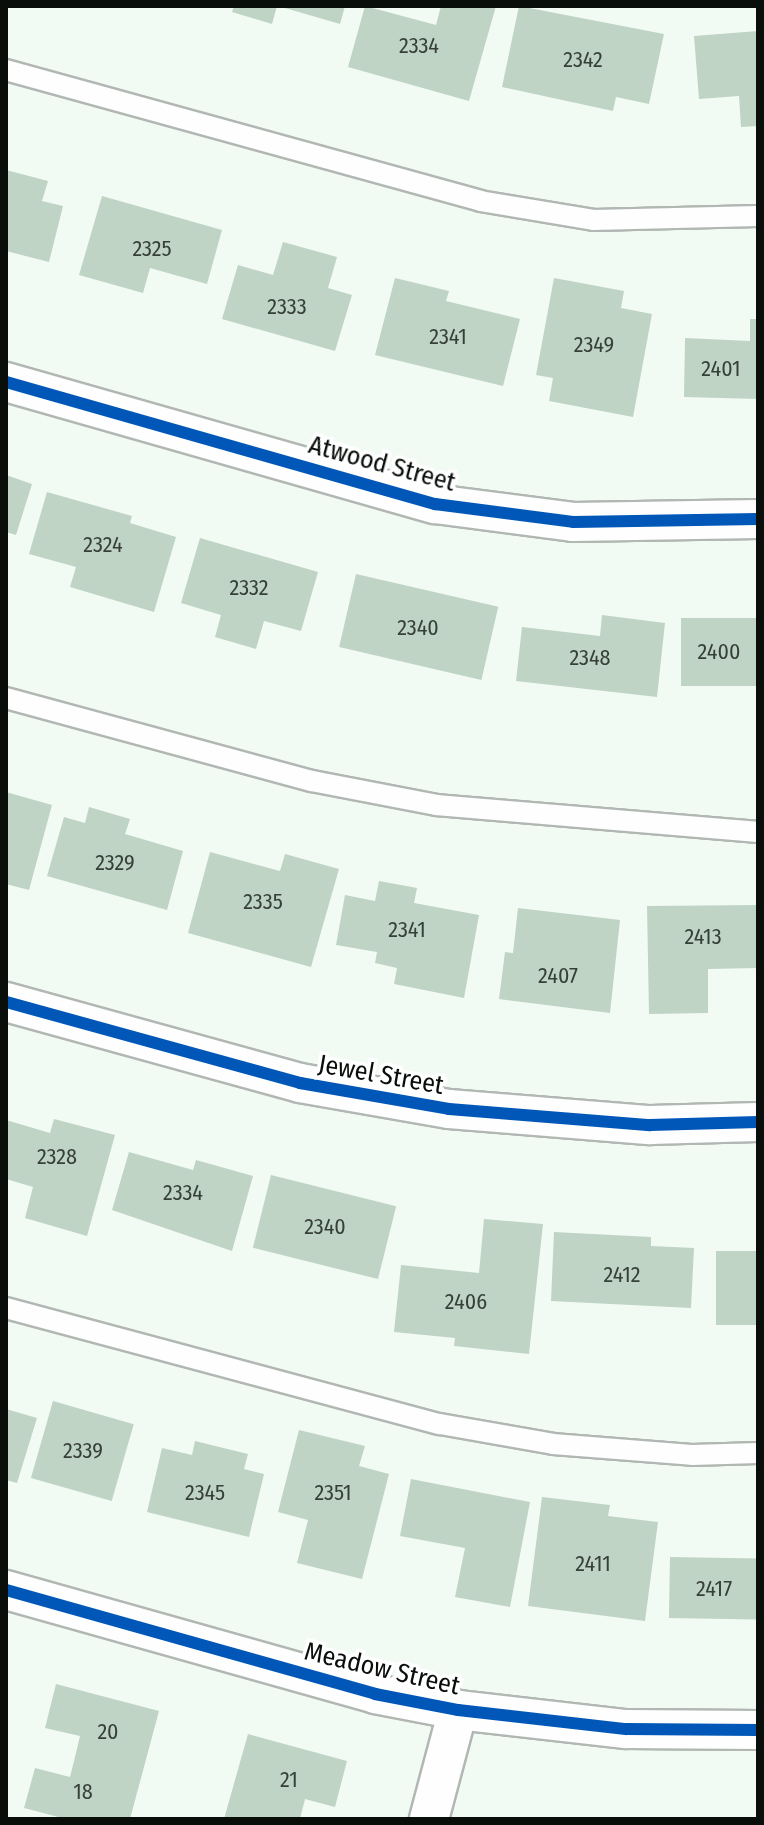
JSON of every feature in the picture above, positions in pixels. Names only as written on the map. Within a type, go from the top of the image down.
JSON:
[{"type":"street","name":"Atwood Street","points":[[6,382],[435,504],[573,522],[758,519]]},
{"type":"street","name":"Jewel Street","points":[[6,1002],[300,1083],[449,1109],[650,1125],[758,1122]]},
{"type":"street","name":"Meadow Street","points":[[6,1590],[375,1694],[458,1710],[626,1729],[758,1730]]},
{"type":"street","points":[[429,1819],[458,1710]]},
{"type":"lane","points":[[6,70],[480,201],[593,220],[758,216]]},
{"type":"lane","points":[[6,698],[312,781],[437,805],[758,832]]},
{"type":"lane","points":[[6,1308],[440,1424],[553,1444],[692,1455],[758,1453]]},
{"type":"building","points":[[234,6],[277,6],[272,24],[232,12]]},
{"type":"building","points":[[278,6],[345,6],[340,24]]},
{"type":"building","points":[[365,6],[436,25],[441,6],[496,6],[469,101],[348,67]]},
{"type":"building","points":[[519,6],[664,34],[649,104],[616,97],[613,111],[502,87]]},
{"type":"building","points":[[758,31],[758,126],[741,127],[739,96],[699,99],[694,36]]},
{"type":"building","points":[[6,170],[48,181],[42,201],[63,206],[49,262],[6,251]]},
{"type":"building","points":[[102,196],[222,230],[207,284],[150,268],[143,293],[79,275]]},
{"type":"building","points":[[283,242],[337,257],[328,288],[352,295],[335,351],[222,319],[238,265],[273,275]]},
{"type":"building","points":[[395,278],[449,291],[446,301],[520,319],[503,386],[375,355]]},
{"type":"building","points":[[554,278],[624,291],[621,308],[652,314],[633,417],[549,401],[553,378],[536,375]]},
{"type":"building","points":[[750,319],[758,319],[758,399],[684,397],[685,338],[750,341]]},
{"type":"building","points":[[6,475],[32,484],[16,535],[6,532]]},
{"type":"building","points":[[47,492],[132,516],[130,523],[176,537],[154,612],[70,587],[76,567],[29,554]]},
{"type":"building","points":[[200,538],[318,572],[301,631],[264,621],[256,649],[215,637],[221,615],[181,603]]},
{"type":"building","points":[[356,574],[498,607],[481,680],[339,647]]},
{"type":"building","points":[[602,615],[665,623],[657,697],[516,681],[522,627],[600,636]]},
{"type":"building","points":[[681,618],[758,618],[758,686],[681,686]]},
{"type":"building","points":[[6,792],[52,805],[29,890],[6,884]]},
{"type":"building","points":[[89,807],[130,819],[125,834],[183,851],[167,910],[47,876],[64,817],[85,823]]},
{"type":"building","points":[[210,852],[280,871],[285,854],[339,869],[311,967],[188,933]]},
{"type":"building","points":[[379,881],[417,888],[414,903],[479,915],[464,998],[394,984],[397,968],[375,963],[377,952],[336,945],[345,895],[375,901]]},
{"type":"building","points":[[758,905],[758,968],[708,969],[708,1013],[649,1014],[647,906]]},
{"type":"building","points":[[518,908],[620,920],[610,1013],[499,999],[505,952],[513,953]]},
{"type":"building","points":[[54,1119],[115,1135],[87,1236],[25,1218],[33,1187],[6,1179],[6,1120],[50,1133]]},
{"type":"building","points":[[129,1152],[193,1170],[196,1160],[253,1176],[232,1251],[112,1210]]},
{"type":"building","points":[[271,1175],[396,1206],[378,1279],[253,1248]]},
{"type":"building","points":[[484,1219],[543,1224],[529,1354],[454,1346],[455,1338],[394,1332],[401,1265],[479,1273]]},
{"type":"building","points":[[554,1232],[651,1237],[651,1246],[694,1248],[691,1308],[551,1301]]},
{"type":"building","points":[[716,1251],[758,1251],[758,1325],[716,1325]]},
{"type":"building","points":[[53,1401],[134,1424],[112,1501],[31,1478]]},
{"type":"building","points":[[6,1409],[37,1418],[17,1483],[6,1480]]},
{"type":"building","points":[[299,1430],[365,1446],[359,1466],[389,1474],[362,1579],[297,1563],[308,1520],[278,1512]]},
{"type":"building","points":[[195,1441],[248,1454],[244,1469],[264,1474],[249,1537],[147,1512],[162,1448],[192,1455]]},
{"type":"building","points":[[411,1479],[530,1502],[510,1607],[455,1597],[465,1548],[400,1536]]},
{"type":"building","points":[[542,1497],[610,1505],[608,1516],[658,1522],[645,1621],[528,1606]]},
{"type":"building","points":[[670,1557],[758,1559],[757,1620],[669,1618]]},
{"type":"building","points":[[56,1684],[159,1711],[130,1819],[66,1819],[24,1808],[35,1768],[70,1777],[80,1736],[45,1728]]},
{"type":"building","points":[[248,1734],[347,1761],[335,1807],[305,1799],[300,1819],[224,1819]]},
{"type":"cycle path","points":[[6,382],[435,504],[573,522],[758,519]]},
{"type":"cycle path","points":[[6,1002],[300,1083],[449,1109],[650,1125],[758,1122]]},
{"type":"cycle path","points":[[6,1590],[375,1694],[458,1710],[626,1729],[758,1730]]}]
